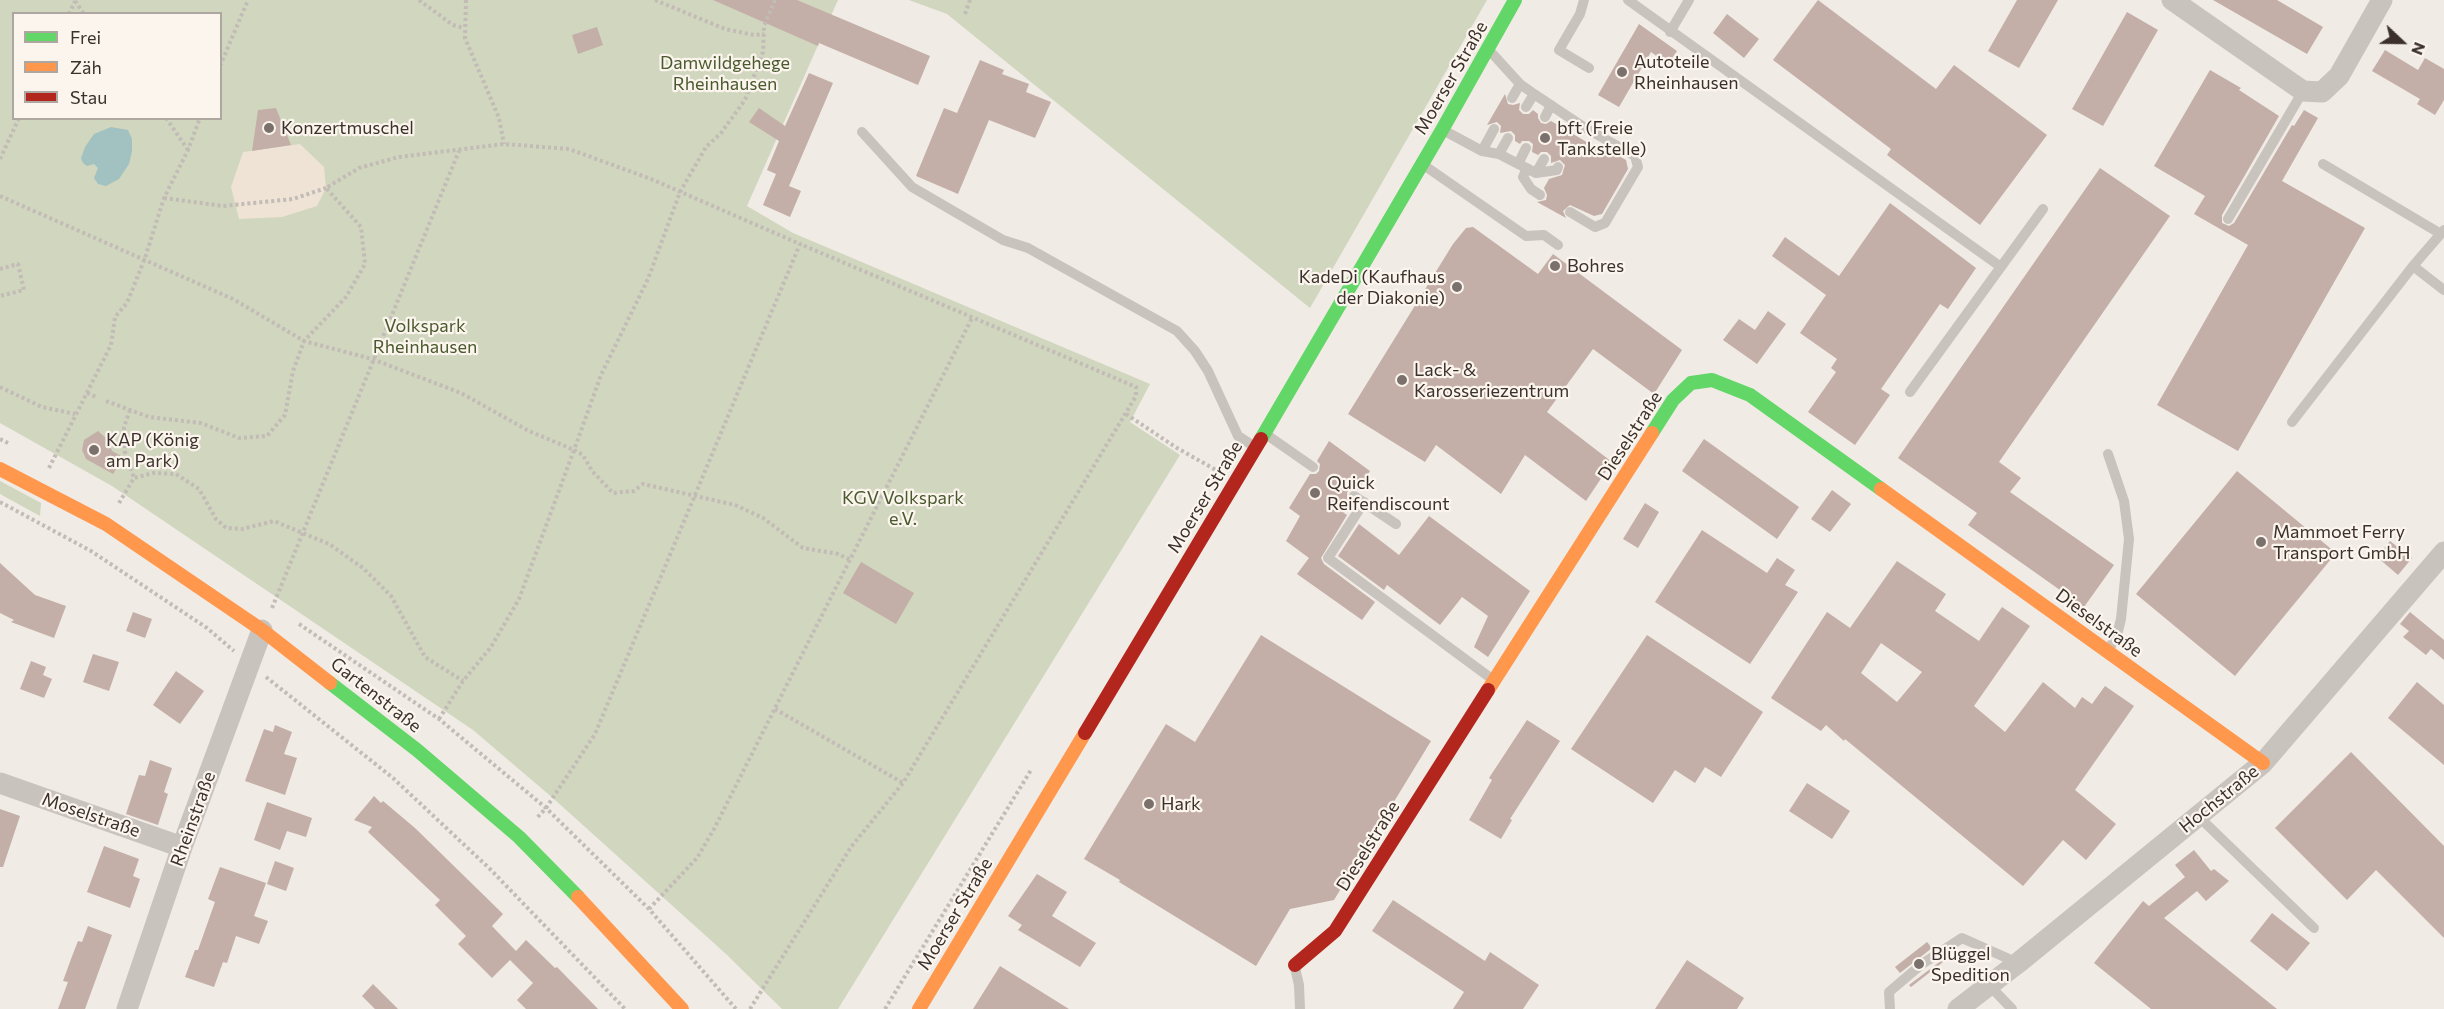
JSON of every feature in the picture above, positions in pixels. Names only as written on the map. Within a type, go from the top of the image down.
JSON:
[{"type":"street","name":"Moerser Straße","points":[[919,1009],[1264,433],[1442,130],[1515,0]]},
{"type":"street","points":[[2172,0],[2303,90],[2322,92],[2339,76],[2382,0]]},
{"type":"street","name":"Dieselstraße","points":[[1295,965],[1335,931],[1673,400],[1691,383],[1712,380],[1731,386],[1750,396],[2263,763]]},
{"type":"street","name":"Gartenstraße","points":[[0,469],[106,524],[262,630],[417,750],[519,837],[619,939],[682,1009]]},
{"type":"street","name":"Hochstraße","points":[[1958,1009],[2018,963],[2263,763],[2444,552]]},
{"type":"street","name":"Rheinstraße","points":[[127,1009],[182,847],[262,630]]},
{"type":"street","name":"Moselstraße","points":[[0,783],[182,847]]},
{"type":"lane","points":[[1584,0],[1580,14],[1559,50],[1589,68]]},
{"type":"lane","points":[[1628,0],[2001,267]]},
{"type":"lane","points":[[1670,32],[1689,0]]},
{"type":"lane","points":[[1488,49],[1521,84],[1568,117],[1579,131],[1601,137],[1635,156],[1638,167],[1605,223],[1595,227],[1570,212]]},
{"type":"lane","points":[[1512,98],[1521,84]]},
{"type":"lane","points":[[2228,219],[2303,90]]},
{"type":"lane","points":[[1526,107],[1534,93]]},
{"type":"lane","points":[[1545,117],[1551,105]]},
{"type":"lane","points":[[1562,128],[1568,117]]},
{"type":"lane","points":[[1482,151],[1494,129]]},
{"type":"lane","points":[[1442,130],[1482,151],[1499,154],[1527,168],[1557,170],[1558,167]]},
{"type":"lane","points":[[862,132],[912,187],[1003,240],[1028,248],[1177,332],[1195,351],[1208,371],[1238,435],[1255,447]]},
{"type":"lane","points":[[1499,154],[1508,138]]},
{"type":"lane","points":[[1526,148],[1527,168],[1523,177],[1530,189],[1540,195]]},
{"type":"lane","points":[[1527,168],[1544,159]]},
{"type":"lane","points":[[1422,164],[1526,236],[1544,235],[1558,244]]},
{"type":"lane","points":[[2292,422],[2442,232],[2324,164]]},
{"type":"lane","points":[[1910,392],[2043,208]]},
{"type":"lane","points":[[2414,266],[2444,290]]},
{"type":"lane","points":[[1264,433],[1313,467]]},
{"type":"lane","points":[[2108,454],[2124,501],[2129,539],[2121,619],[2108,651]]},
{"type":"lane","points":[[1396,525],[1359,499],[1328,558],[1495,681]]},
{"type":"lane","points":[[2198,816],[2314,928]]},
{"type":"lane","points":[[1890,1009],[1889,992],[1922,964],[1962,938],[2018,963]]},
{"type":"lane","points":[[1295,965],[1300,1009]]},
{"type":"lane","points":[[1989,985],[2012,1009]]},
{"type":"path","points":[[222,61],[248,0]]},
{"type":"path","points":[[419,0],[453,25],[464,28]]},
{"type":"path","points":[[466,0],[464,28],[478,71],[499,118],[504,144]]},
{"type":"path","points":[[655,0],[725,29],[754,35],[764,34]]},
{"type":"path","points":[[439,719],[463,681],[491,647],[519,599],[601,375],[648,279],[680,192],[706,147],[721,133],[745,100],[763,52],[764,26],[776,0]]},
{"type":"path","points":[[965,14],[970,0]]},
{"type":"path","points":[[0,159],[18,120]]},
{"type":"path","points":[[167,120],[188,150]]},
{"type":"path","points":[[59,448],[111,345],[115,317],[127,303],[146,258],[164,198],[188,150],[199,120]]},
{"type":"path","points":[[164,198],[223,206],[293,198],[326,188],[359,168],[399,157],[504,144],[569,148],[651,179],[1136,387],[1136,396],[1126,414],[903,783],[851,847],[750,1009]]},
{"type":"path","points":[[262,630],[372,359],[460,151]]},
{"type":"path","points":[[106,401],[149,417],[201,423],[239,438],[267,436],[285,415],[293,371],[304,341],[346,297],[365,264],[361,227],[326,188]]},
{"type":"path","points":[[0,196],[146,258],[233,299],[304,341],[372,359],[461,393],[529,431],[584,455],[592,471],[613,494],[634,491],[643,484],[735,505],[763,518],[803,548],[838,554],[851,560]]},
{"type":"path","points":[[519,837],[546,808],[595,734],[800,244]]},
{"type":"path","points":[[0,269],[18,264],[24,290],[0,296]]},
{"type":"path","points":[[649,909],[697,858],[714,829],[972,318]]},
{"type":"path","points":[[0,387],[42,407],[75,414]]},
{"type":"path","points":[[87,393],[96,397]]},
{"type":"path","points":[[130,410],[124,427],[125,452],[134,478]]},
{"type":"path","points":[[1126,414],[1177,448],[1217,470]]},
{"type":"path","points":[[106,524],[134,478],[153,473],[176,474],[199,489],[216,519],[226,528],[242,529],[274,521],[329,544],[363,568],[391,596],[425,657],[463,681]]},
{"type":"path","points":[[0,502],[91,551],[207,628],[393,778],[490,869],[625,1009]]},
{"type":"path","points":[[775,709],[903,783]]},
{"type":"green space","name":"Volkspark Rheinhausen","points":[[0,0],[838,0],[747,206],[793,233],[1150,384],[1130,422],[1180,455],[838,1009],[782,1009],[726,954],[554,799],[473,730],[112,486],[0,423]]},
{"type":"green space","points":[[909,0],[1487,0],[1310,308],[947,14]]},
{"type":"green space","points":[[0,481],[41,503],[40,516],[0,494]]},
{"type":"shaded area","points":[[300,144],[324,167],[326,188],[317,206],[282,217],[239,219],[231,187],[243,152]]},
{"type":"water","points":[[111,127],[128,130],[132,139],[132,151],[129,164],[119,179],[106,186],[98,184],[94,178],[98,168],[94,164],[87,166],[81,158],[94,134]]},
{"type":"building","points":[[713,0],[797,0],[930,56],[918,85],[819,43],[818,46]]},
{"type":"building","points":[[1818,0],[1936,89],[1954,65],[2047,135],[1980,225],[1887,155],[1891,149],[1773,60]]},
{"type":"building","points":[[2017,0],[2058,0],[2019,68],[1988,51]]},
{"type":"building","points":[[2213,0],[2277,0],[2323,27],[2307,54]]},
{"type":"building","points":[[2127,12],[2158,30],[2103,126],[2072,109]]},
{"type":"building","points":[[1727,14],[1759,39],[1744,58],[1713,33]]},
{"type":"building","points":[[1639,24],[1677,51],[1668,64],[1651,52],[1619,107],[1598,95]]},
{"type":"building","points":[[597,27],[603,45],[578,54],[572,35]]},
{"type":"building","points":[[2385,50],[2418,70],[2425,58],[2444,69],[2444,100],[2435,115],[2417,104],[2420,99],[2372,71]]},
{"type":"building","points":[[980,60],[1004,70],[1002,74],[1029,84],[1026,92],[1051,102],[1035,138],[989,120],[958,194],[916,176],[944,108],[957,113]]},
{"type":"building","points":[[2210,70],[2241,88],[2239,90],[2279,116],[2222,215],[2222,223],[2229,226],[2234,223],[2292,125],[2294,126],[2304,110],[2318,118],[2282,181],[2365,228],[2238,451],[2157,405],[2248,245],[2194,214],[2205,196],[2154,166]]},
{"type":"building","points":[[809,73],[833,83],[789,186],[801,191],[790,217],[763,205],[776,174],[767,170],[779,141],[749,122],[759,108],[785,126]]},
{"type":"building","points":[[1505,94],[1508,104],[1520,103],[1519,110],[1523,114],[1529,114],[1533,110],[1538,114],[1541,123],[1546,124],[1551,121],[1590,144],[1603,147],[1626,160],[1628,169],[1602,214],[1594,216],[1570,205],[1563,211],[1566,218],[1537,202],[1546,200],[1547,195],[1544,188],[1549,179],[1562,175],[1565,165],[1560,160],[1551,163],[1551,156],[1547,152],[1541,152],[1538,155],[1532,152],[1533,144],[1529,141],[1522,141],[1520,144],[1515,141],[1515,135],[1511,131],[1500,133],[1501,126],[1497,122],[1487,125]]},
{"type":"building","name":"Konzertmuschel","points":[[276,108],[291,145],[252,151],[258,110]]},
{"type":"building","points":[[2100,168],[2170,216],[1999,462],[2021,478],[2010,492],[2114,565],[2084,607],[1968,525],[1977,513],[1898,458]]},
{"type":"building","points":[[1890,203],[1976,268],[1948,309],[1940,304],[1881,389],[1890,395],[1855,445],[1808,412],[1836,372],[1831,368],[1837,359],[1800,333],[1826,295],[1772,256],[1785,237],[1839,276]]},
{"type":"building","points":[[1473,227],[1538,274],[1553,254],[1682,350],[1654,394],[1593,349],[1547,412],[1612,462],[1586,501],[1525,455],[1501,494],[1436,445],[1425,462],[1348,414],[1453,244],[1466,228]]},
{"type":"building","points":[[1768,311],[1786,324],[1757,364],[1723,340],[1739,319],[1755,330]]},
{"type":"building","points":[[98,431],[107,439],[112,451],[123,457],[113,474],[86,459],[82,450],[84,440]]},
{"type":"building","points":[[1704,439],[1799,507],[1777,539],[1682,471]]},
{"type":"building","points":[[1329,441],[1370,471],[1358,490],[1351,489],[1347,492],[1347,499],[1350,502],[1344,513],[1347,515],[1321,558],[1324,564],[1375,602],[1362,620],[1297,574],[1309,558],[1286,541],[1300,516],[1289,508],[1310,474],[1316,474],[1319,471],[1320,464],[1317,461]]},
{"type":"building","points":[[2237,471],[2336,553],[2235,676],[2136,594]]},
{"type":"building","points":[[1832,490],[1851,504],[1830,532],[1811,519]]},
{"type":"building","points":[[1645,503],[1659,512],[1638,548],[1623,539]]},
{"type":"building","points":[[1429,516],[1530,591],[1488,657],[1474,647],[1488,616],[1462,597],[1440,625],[1387,585],[1384,590],[1338,556],[1359,524],[1399,555]]},
{"type":"building","points":[[1702,530],[1767,573],[1777,558],[1795,570],[1785,585],[1798,592],[1750,664],[1655,602]]},
{"type":"building","points":[[2390,541],[2412,558],[2398,575],[2377,557]]},
{"type":"building","points":[[1897,561],[1946,594],[1935,611],[1979,641],[2002,607],[2030,626],[1974,706],[2005,732],[2043,682],[2075,708],[2082,697],[2092,704],[2105,686],[2134,706],[2075,790],[2116,824],[2086,860],[2063,840],[2023,886],[1845,739],[1844,741],[1826,725],[1821,731],[1771,698],[1827,612],[1850,628]],"holes":[[[1881,643],[1922,672],[1897,702],[1861,673]]]},
{"type":"building","points":[[861,562],[914,593],[896,624],[843,593]]},
{"type":"building","points":[[0,563],[35,595],[66,606],[54,638],[11,622],[14,620],[0,613]]},
{"type":"building","points":[[133,612],[152,619],[145,638],[126,631]]},
{"type":"building","points":[[2410,612],[2444,640],[2444,660],[2431,649],[2426,655],[2403,637],[2409,631],[2400,624]]},
{"type":"building","points":[[1261,635],[1431,741],[1334,900],[1290,909],[1256,966],[1084,859],[1166,724],[1195,742]]},
{"type":"building","points":[[1647,635],[1763,712],[1721,777],[1705,767],[1695,783],[1675,770],[1653,803],[1571,749]]},
{"type":"building","points":[[93,654],[119,662],[109,691],[83,682]]},
{"type":"building","points":[[31,661],[46,667],[43,675],[52,679],[44,698],[20,689]]},
{"type":"building","points":[[176,671],[204,691],[180,724],[153,705]]},
{"type":"building","points":[[2417,682],[2444,705],[2444,765],[2388,718]]},
{"type":"building","points":[[1527,720],[1560,741],[1510,819],[1512,820],[1501,839],[1469,820],[1492,780],[1489,778]]},
{"type":"building","points":[[275,725],[292,732],[284,754],[297,758],[285,795],[245,781],[264,729],[273,732]]},
{"type":"building","points":[[2351,752],[2444,846],[2444,938],[2376,870],[2347,900],[2275,828]]},
{"type":"building","points":[[150,760],[172,768],[164,792],[168,794],[158,825],[126,814],[139,775],[145,776]]},
{"type":"building","points":[[1807,783],[1850,811],[1832,839],[1789,811]]},
{"type":"building","points":[[374,796],[415,828],[503,914],[492,926],[516,951],[526,940],[555,968],[557,967],[598,1009],[526,1009],[517,1000],[533,983],[510,960],[492,978],[458,944],[466,936],[435,905],[440,900],[368,832],[372,827],[354,820]]},
{"type":"building","points":[[267,802],[312,818],[306,837],[287,831],[280,850],[254,840]]},
{"type":"building","points":[[0,809],[20,816],[3,867],[0,867]]},
{"type":"building","points":[[104,846],[139,859],[133,876],[140,879],[130,908],[87,892]]},
{"type":"building","points":[[2194,850],[2211,871],[2214,869],[2229,881],[2206,901],[2197,891],[2164,918],[2277,1009],[2151,1009],[2094,963],[2143,901],[2149,906],[2185,877],[2175,865]]},
{"type":"building","points":[[275,861],[294,868],[286,891],[267,884]]},
{"type":"building","points":[[220,867],[266,883],[254,916],[268,921],[259,944],[236,936],[227,963],[223,962],[214,987],[185,977],[195,950],[198,950],[215,902],[208,899]]},
{"type":"building","points":[[1037,874],[1067,892],[1052,916],[1096,943],[1080,967],[1018,930],[1022,925],[1008,916]]},
{"type":"building","points":[[1393,900],[1485,961],[1490,952],[1539,985],[1523,1009],[1453,1009],[1464,992],[1372,931]]},
{"type":"building","points":[[2272,913],[2310,943],[2287,971],[2250,941]]},
{"type":"building","points":[[88,926],[112,935],[85,1009],[58,1009],[68,982],[63,981],[78,941],[82,942]]},
{"type":"building","points":[[1927,942],[1932,948],[1900,973],[1895,967]]},
{"type":"building","points":[[1687,960],[1744,998],[1737,1009],[1655,1009]]},
{"type":"building","points":[[1942,960],[1943,962],[1911,987],[1909,985]]},
{"type":"building","points":[[1000,966],[1069,1009],[973,1009]]},
{"type":"building","points":[[373,984],[398,1009],[375,1009],[362,996]]},
{"type":"traffic: fast","points":[[1261,439],[1442,130],[1515,0]]},
{"type":"traffic: fast","points":[[1652,433],[1673,400],[1691,383],[1712,380],[1750,395],[1881,489]]},
{"type":"traffic: fast","points":[[330,683],[417,750],[519,837],[578,897]]},
{"type":"traffic: slow","points":[[1488,690],[1652,433]]},
{"type":"traffic: slow","points":[[0,469],[106,524],[262,630],[330,683]]},
{"type":"traffic: slow","points":[[1881,489],[2263,763]]},
{"type":"traffic: slow","points":[[919,1009],[1085,733]]},
{"type":"traffic: slow","points":[[578,897],[682,1009]]},
{"type":"traffic: jam","points":[[1085,733],[1261,439]]},
{"type":"traffic: jam","points":[[1295,965],[1335,931],[1488,690]]},
{"type":"place","name":"Autoteile Rheinhausen","points":[[1622,72]]},
{"type":"place","name":"Konzertmuschel","points":[[269,128]]},
{"type":"place","name":"bft (Freie Tankstelle)","points":[[1545,138]]},
{"type":"place","name":"Bohres","points":[[1555,266]]},
{"type":"place","name":"KadeDi (Kaufhaus der Diakonie)","points":[[1457,287]]},
{"type":"place","name":"Lack- & Karosseriezentrum","points":[[1402,380]]},
{"type":"place","name":"KAP (König am Park)","points":[[94,450]]},
{"type":"place","name":"Quick Reifendiscount","points":[[1315,493]]},
{"type":"place","name":"Mammoet Ferry Transport GmbH","points":[[2261,542]]},
{"type":"place","name":"Hark","points":[[1149,804]]},
{"type":"place","name":"Blüggel Spedition","points":[[1919,964]]},
{"type":"park label","name":"Damwildgehege Rheinhausen","points":[[725,73]]},
{"type":"park label","name":"KGV Volkspark e.V.","points":[[903,508]]}]
